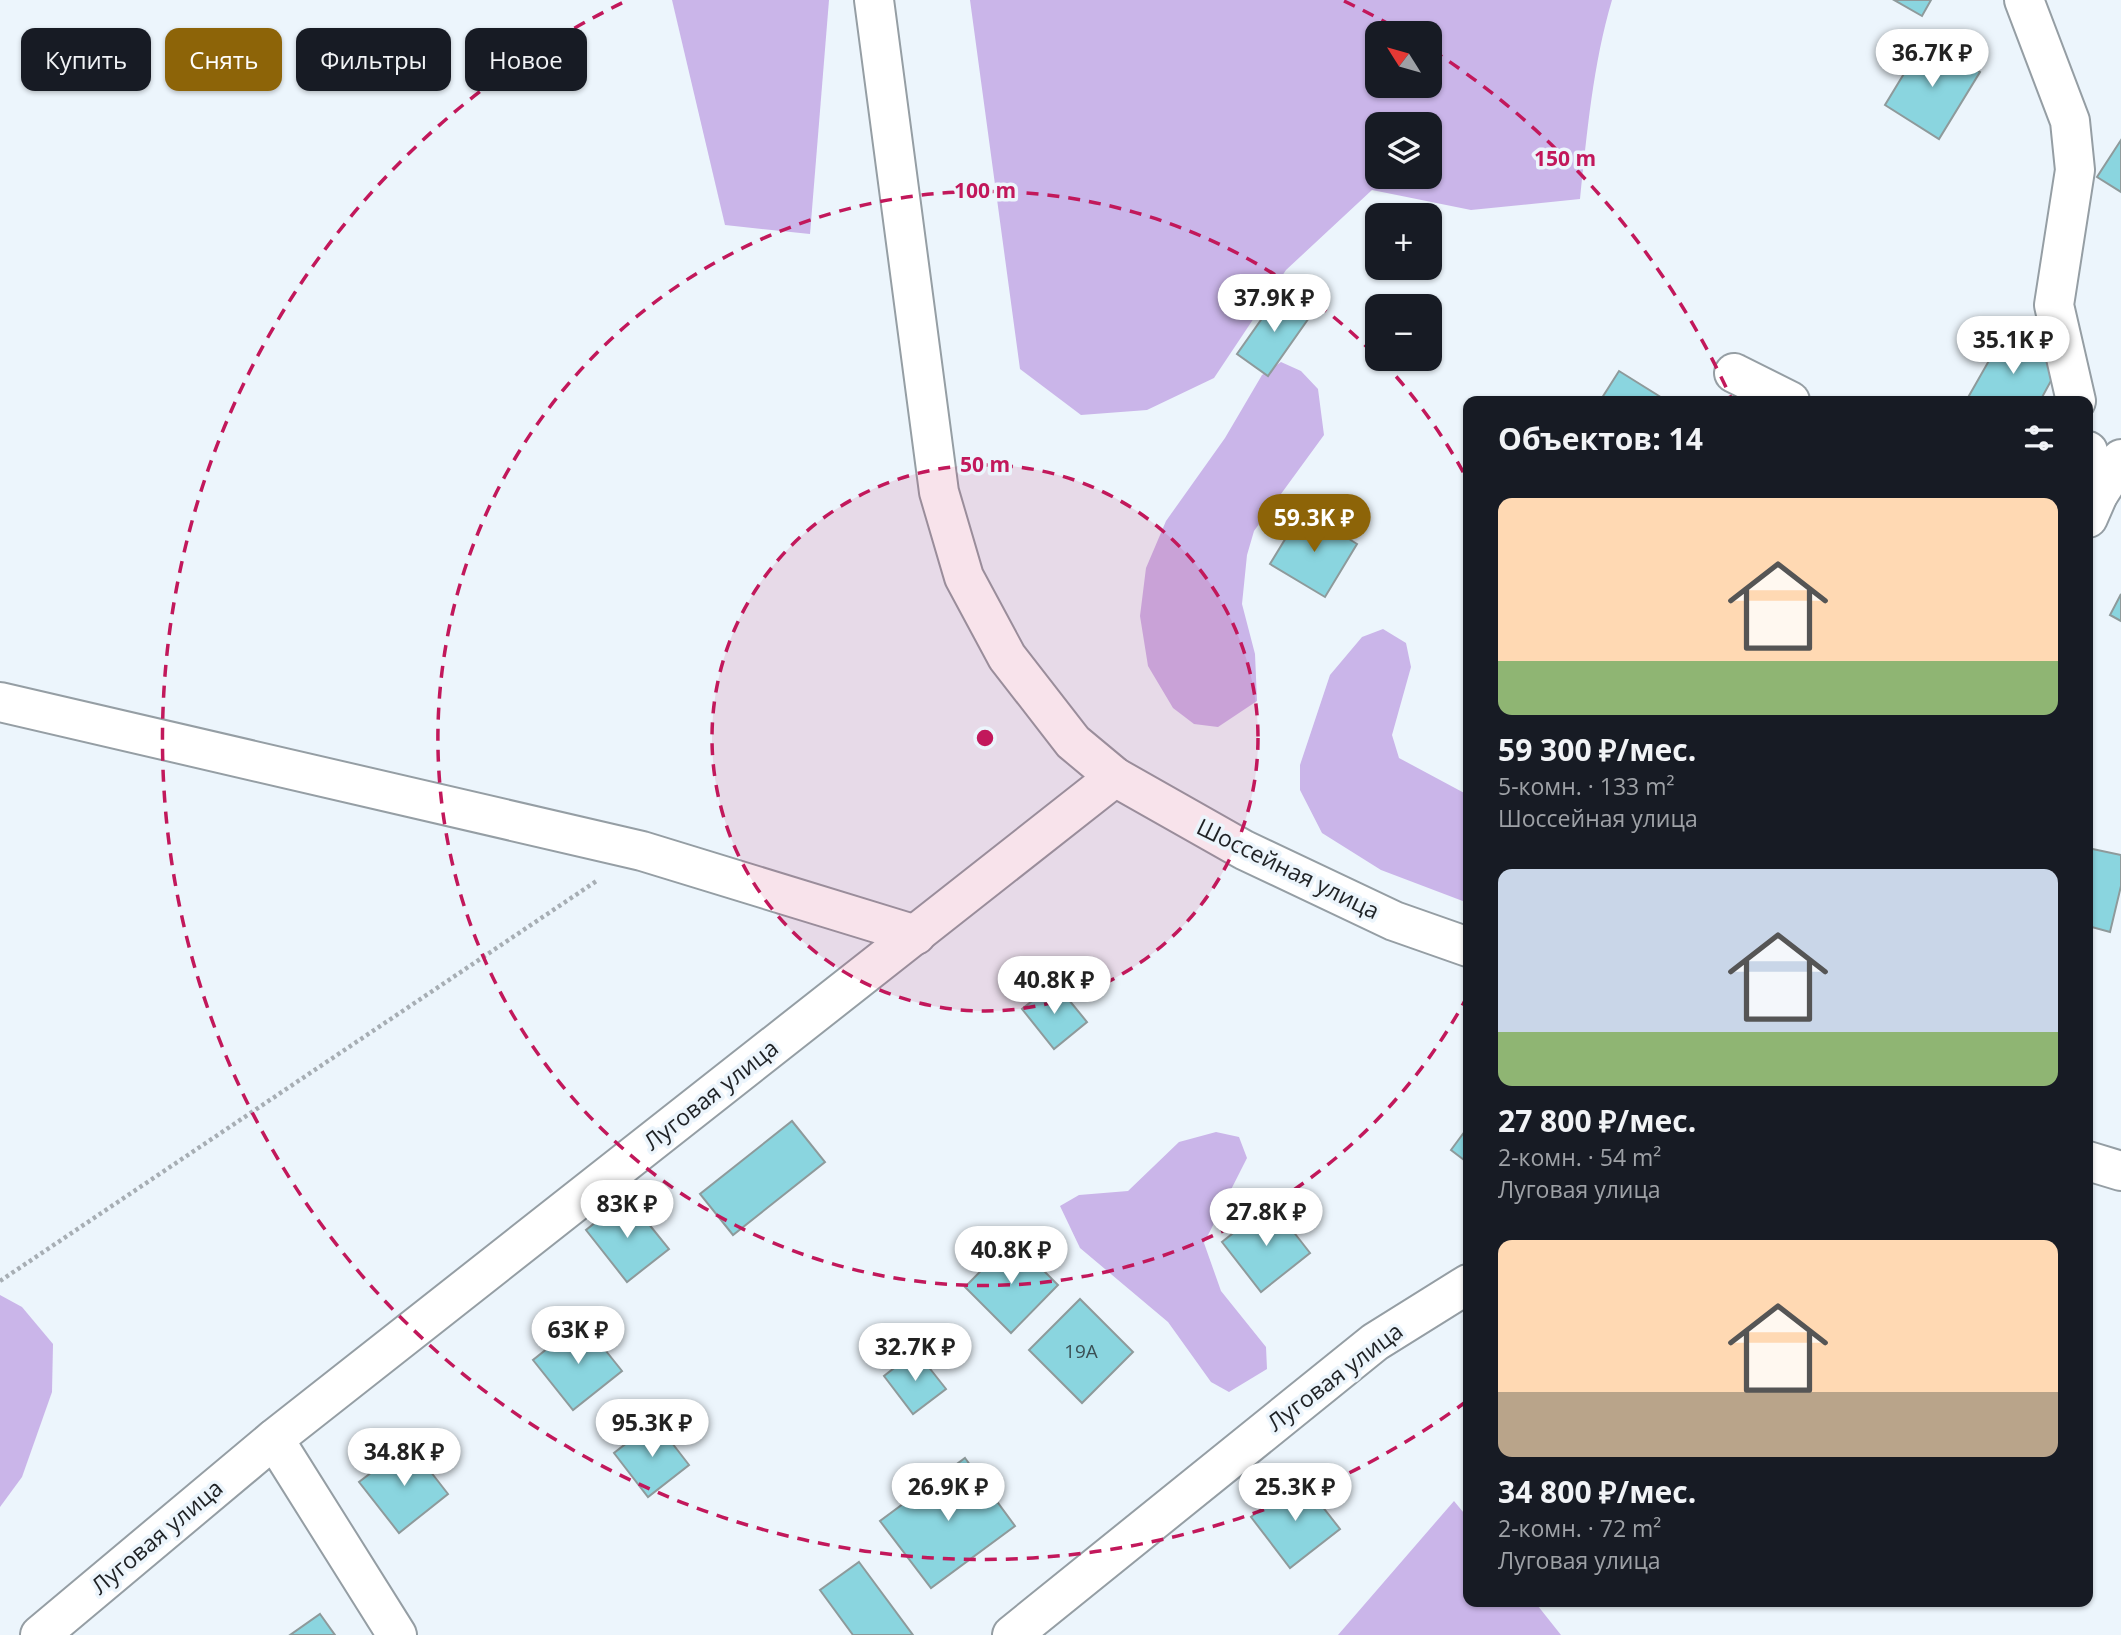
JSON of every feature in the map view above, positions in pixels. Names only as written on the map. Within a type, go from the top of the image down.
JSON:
[{"type":"street","name":"Шоссейная улица","points":[[874,0],[939,492],[964,577],[1007,657],[1073,742],[1115,777],[1244,850],[1394,921],[1463,945]]},
{"type":"street","points":[[2024,0],[2070,121],[2075,170],[2053,305],[2075,396]]},
{"type":"street","points":[[1734,373],[1780,396]]},
{"type":"street","points":[[2093,507],[2121,459]]},
{"type":"street","points":[[0,702],[642,851],[916,935]]},
{"type":"street","name":"Луговая улица","points":[[43,1634],[274,1439],[1115,777]]},
{"type":"street","points":[[2093,1163],[2121,1171]]},
{"type":"street","name":"Луговая улица","points":[[1012,1635],[1375,1342],[1463,1287]]},
{"type":"street","points":[[274,1439],[397,1635]]},
{"type":"path","points":[[0,1281],[642,851]]},
{"type":"shaded area","points":[[672,0],[829,0],[810,234],[725,225]]},
{"type":"shaded area","points":[[970,0],[1612,0],[1595,74],[1580,199],[1471,210],[1372,190],[1286,270],[1214,378],[1147,410],[1081,415],[1020,369]]},
{"type":"shaded area","points":[[1281,362],[1301,371],[1318,389],[1324,435],[1254,531],[1247,555],[1242,604],[1255,654],[1257,701],[1218,727],[1194,724],[1173,708],[1148,666],[1140,616],[1146,568],[1166,521],[1225,438],[1262,375]]},
{"type":"shaded area","points":[[1383,629],[1406,643],[1411,667],[1392,735],[1399,758],[1463,792],[1463,901],[1381,870],[1322,833],[1300,790],[1300,765],[1330,675],[1362,637]]},
{"type":"shaded area","points":[[1216,1132],[1239,1137],[1247,1158],[1204,1243],[1221,1291],[1266,1347],[1267,1369],[1229,1392],[1211,1382],[1168,1322],[1080,1248],[1060,1206],[1079,1195],[1128,1191],[1179,1142]]},
{"type":"shaded area","points":[[0,1295],[22,1307],[53,1344],[52,1392],[22,1477],[0,1507]]},
{"type":"shaded area","points":[[1454,1501],[1463,1512],[1463,1607],[1539,1607],[1561,1635],[1338,1635]]},
{"type":"building","points":[[1894,0],[1931,0],[1922,16]]},
{"type":"building","points":[[1925,39],[1980,72],[1939,139],[1885,105]]},
{"type":"building","points":[[2121,140],[2121,192],[2097,177]]},
{"type":"building","points":[[1280,293],[1311,315],[1268,376],[1237,354]]},
{"type":"building","points":[[2003,336],[2058,368],[2043,396],[1969,396]]},
{"type":"building","points":[[1619,371],[1659,396],[1603,396]]},
{"type":"building","points":[[1303,510],[1357,544],[1325,597],[1270,564]]},
{"type":"building","points":[[2121,594],[2121,621],[2110,615]]},
{"type":"building","points":[[2093,849],[2121,855],[2121,886],[2110,932],[2093,927]]},
{"type":"building","points":[[1055,983],[1087,1022],[1054,1049],[1022,1009]]},
{"type":"building","points":[[792,1121],[825,1162],[733,1235],[700,1194]]},
{"type":"building","points":[[1463,1134],[1463,1159],[1451,1150]]},
{"type":"building","points":[[627,1197],[669,1249],[627,1282],[586,1230]]},
{"type":"building","points":[[1271,1203],[1310,1253],[1261,1292],[1222,1242]]},
{"type":"building","points":[[1012,1239],[1058,1285],[1011,1333],[965,1287]]},
{"type":"building","points":[[1080,1299],[1133,1352],[1082,1403],[1029,1350]]},
{"type":"building","points":[[582,1321],[622,1371],[573,1410],[533,1360]]},
{"type":"building","points":[[916,1351],[946,1389],[913,1414],[884,1376]]},
{"type":"building","points":[[655,1421],[689,1465],[648,1497],[614,1453]]},
{"type":"building","points":[[409,1444],[448,1494],[399,1533],[359,1482]]},
{"type":"building","points":[[965,1458],[1015,1526],[931,1588],[880,1521]]},
{"type":"building","points":[[1300,1478],[1340,1529],[1290,1568],[1251,1517]]},
{"type":"building","points":[[859,1562],[913,1635],[853,1635],[820,1590]]},
{"type":"building","points":[[320,1614],[335,1635],[290,1635]]}]
